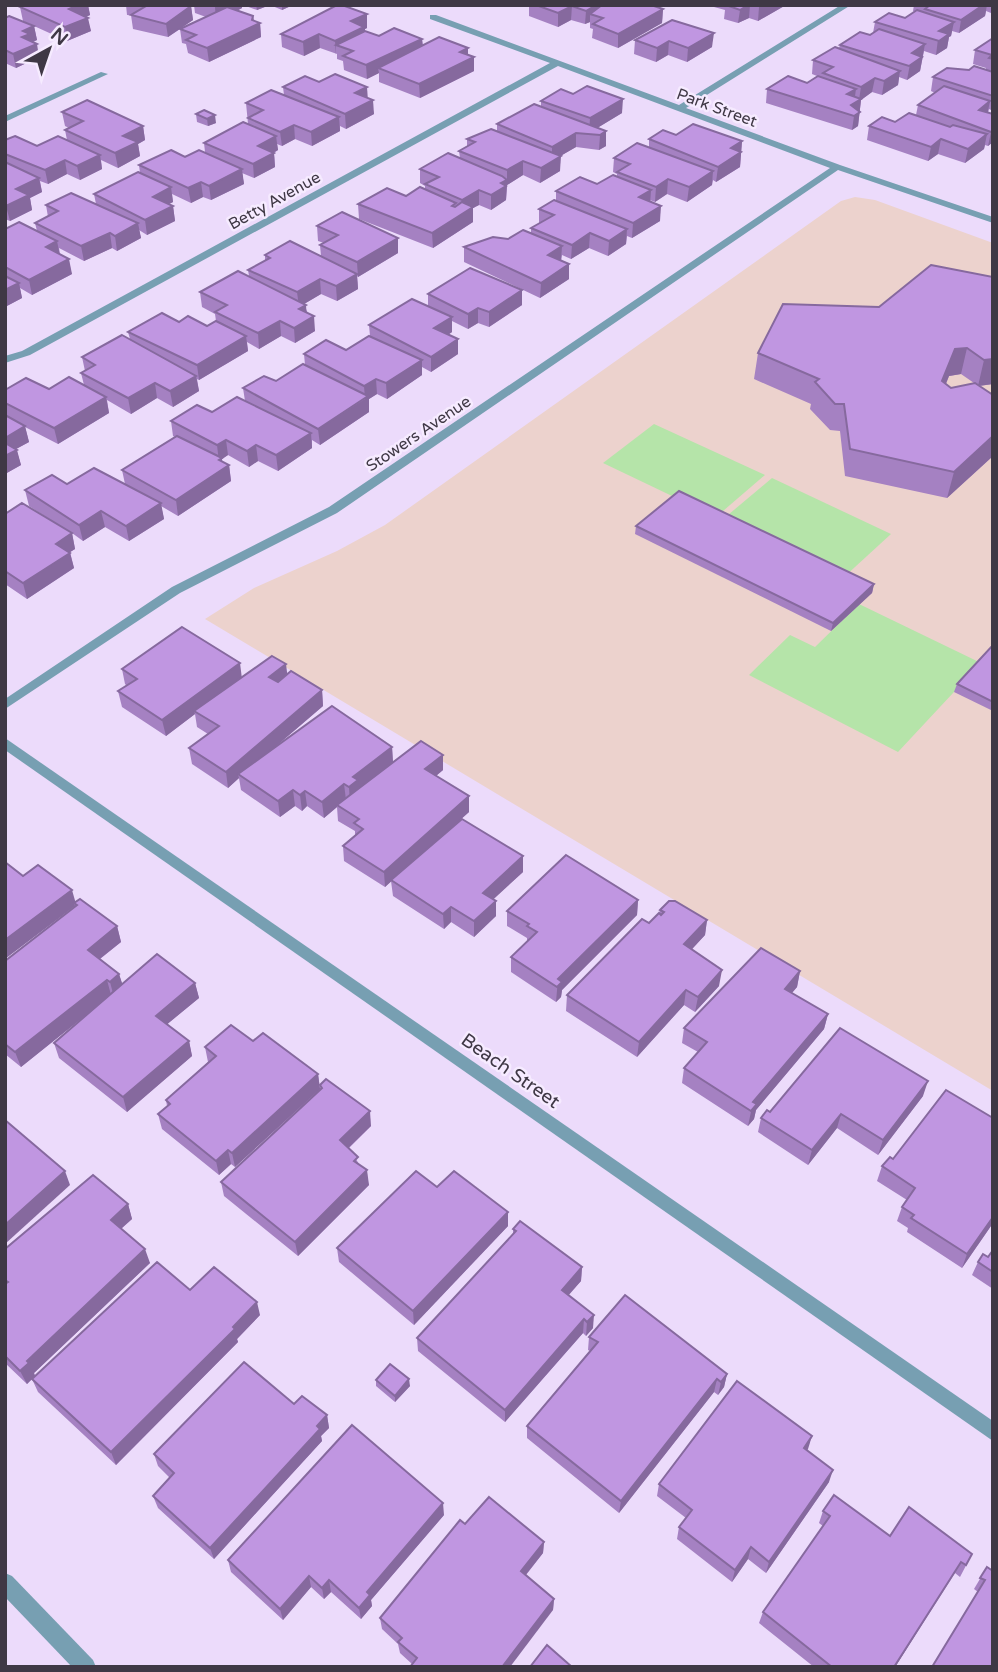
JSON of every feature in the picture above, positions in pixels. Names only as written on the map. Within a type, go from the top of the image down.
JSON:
[{"type":"street","points":[[680,108],[847,5]]},
{"type":"street","name":"Park Street","points":[[433,17],[837,167],[988,219]]},
{"type":"street","name":"Betty Avenue","points":[[5,360],[38,346],[557,63]]},
{"type":"street","points":[[5,119],[104,74]]},
{"type":"street","name":"Stowers Avenue","points":[[5,705],[176,590],[333,510],[837,167]]},
{"type":"street","points":[[988,219],[993,209]]},
{"type":"street","name":"Beach Street","points":[[5,743],[993,1432]]},
{"type":"street","points":[[5,1583],[86,1667]]},
{"type":"shaded area","points":[[855,197],[875,200],[993,243],[993,1091],[205,619],[254,588],[337,551],[385,525],[841,201]]},
{"type":"green space","points":[[654,424],[765,475],[716,517],[603,463]]},
{"type":"green space","points":[[772,478],[891,534],[843,578],[722,520]]},
{"type":"green space","points":[[859,604],[981,663],[898,752],[749,675],[790,635],[815,647]]},
{"type":"building","points":[[78,5],[69,9],[88,18],[65,27],[20,7]]},
{"type":"building","points":[[144,5],[191,6],[166,24],[131,15],[146,6]]},
{"type":"building","points":[[337,5],[367,14],[351,21],[364,27],[335,41],[319,34],[303,42],[281,34]]},
{"type":"building","points":[[536,5],[596,5],[586,11],[572,6],[558,13]]},
{"type":"building","points":[[602,5],[651,5],[663,9],[618,34],[593,24],[603,18],[590,14]]},
{"type":"building","points":[[726,5],[748,5],[740,10]]},
{"type":"building","points":[[930,5],[983,5],[961,20],[925,9]]},
{"type":"building","points":[[227,7],[253,16],[252,20],[260,23],[207,48],[186,40],[196,35],[180,29]]},
{"type":"building","points":[[917,10],[954,22],[939,31],[949,34],[939,41],[875,22],[889,13],[905,18]]},
{"type":"building","points":[[9,16],[34,26],[23,31],[30,34],[22,37],[37,44],[13,54],[5,50],[5,18]]},
{"type":"building","points":[[672,20],[714,33],[688,48],[669,41],[657,48],[635,40]]},
{"type":"building","points":[[394,28],[422,39],[366,65],[343,56],[353,51],[336,45],[365,31],[379,36]]},
{"type":"building","points":[[879,29],[925,44],[912,53],[922,57],[909,66],[840,45],[860,32],[870,35]]},
{"type":"building","points":[[439,37],[468,48],[460,52],[474,57],[419,84],[378,68]]},
{"type":"building","points":[[993,38],[993,59],[989,58],[992,55],[975,50]]},
{"type":"building","points":[[835,47],[900,71],[884,81],[875,78],[861,87],[823,73],[833,67],[813,60]]},
{"type":"building","points":[[974,66],[993,72],[993,96],[933,77],[947,68],[969,70]]},
{"type":"building","points":[[335,74],[367,87],[355,93],[373,100],[345,114],[283,87],[305,76],[319,82]]},
{"type":"building","points":[[788,76],[807,83],[818,76],[856,89],[847,94],[861,99],[851,105],[860,112],[854,116],[767,89]]},
{"type":"building","points":[[587,86],[623,99],[590,118],[541,101],[561,89],[573,94]]},
{"type":"building","points":[[944,86],[990,101],[979,110],[993,114],[993,130],[991,132],[918,105]]},
{"type":"building","points":[[271,90],[339,117],[311,132],[294,125],[280,132],[248,118],[263,110],[246,103]]},
{"type":"building","points":[[87,100],[143,126],[123,136],[138,142],[115,153],[65,130],[83,121],[62,112]]},
{"type":"building","points":[[534,104],[606,131],[600,135],[576,133],[552,147],[497,124]]},
{"type":"building","points":[[204,110],[215,115],[207,119],[196,114]]},
{"type":"building","points":[[909,113],[950,127],[953,125],[987,134],[968,149],[941,139],[931,147],[869,126],[882,117],[895,122]]},
{"type":"building","points":[[243,122],[276,136],[258,146],[274,153],[253,164],[204,143]]},
{"type":"building","points":[[693,124],[742,141],[731,148],[741,152],[718,167],[649,139],[663,130],[676,135]]},
{"type":"building","points":[[491,129],[561,156],[541,168],[523,161],[507,170],[459,151],[475,142],[467,139]]},
{"type":"building","points":[[15,136],[37,146],[58,136],[100,155],[77,166],[65,160],[45,170],[5,154],[5,140]]},
{"type":"building","points":[[637,143],[713,171],[689,187],[668,179],[656,187],[617,172],[630,164],[614,158]]},
{"type":"building","points":[[171,150],[185,157],[199,150],[242,169],[209,186],[201,182],[188,188],[139,165]]},
{"type":"building","points":[[448,153],[502,176],[507,180],[501,183],[506,186],[491,195],[479,190],[462,200],[425,184],[439,177],[420,169]]},
{"type":"building","points":[[5,162],[39,178],[16,189],[29,195],[6,206],[5,206]]},
{"type":"building","points":[[138,172],[171,187],[153,197],[173,206],[145,220],[94,194]]},
{"type":"building","points":[[613,175],[651,190],[639,197],[661,206],[633,223],[556,191],[580,177],[597,184]]},
{"type":"building","points":[[420,187],[456,203],[452,206],[462,202],[473,207],[432,233],[358,204],[387,188],[406,196]]},
{"type":"building","points":[[71,193],[138,223],[115,236],[110,233],[81,246],[35,223],[58,211],[46,205]]},
{"type":"building","points":[[554,200],[627,229],[609,241],[590,233],[572,245],[531,228],[554,215],[539,209]]},
{"type":"building","points":[[342,212],[398,238],[357,262],[320,245],[338,235],[317,226]]},
{"type":"building","points":[[19,222],[57,241],[46,247],[69,259],[29,280],[5,267],[5,229]]},
{"type":"building","points":[[523,230],[562,246],[548,255],[569,264],[541,283],[464,247],[493,237],[508,239]]},
{"type":"building","points":[[290,241],[357,274],[336,286],[320,279],[297,292],[248,270],[270,258],[265,255]]},
{"type":"building","points":[[931,265],[993,277],[993,359],[984,360],[967,348],[955,349],[942,381],[951,388],[975,383],[993,395],[993,436],[954,472],[850,449],[844,404],[835,404],[815,382],[819,379],[758,353],[783,304],[879,307]]},
{"type":"building","points":[[470,268],[522,290],[489,312],[478,308],[468,314],[428,294]]},
{"type":"building","points":[[238,271],[306,305],[299,309],[314,316],[294,328],[280,321],[258,333],[215,312],[227,305],[200,292]]},
{"type":"building","points":[[5,276],[19,283],[5,290]]},
{"type":"building","points":[[412,299],[452,317],[434,328],[458,339],[431,357],[369,325]]},
{"type":"building","points":[[162,313],[179,322],[188,316],[207,326],[216,321],[246,336],[197,365],[128,332]]},
{"type":"building","points":[[122,335],[196,376],[170,391],[155,383],[128,398],[81,373],[95,365],[82,357]]},
{"type":"building","points":[[369,336],[422,360],[386,383],[376,379],[364,386],[304,354],[326,340],[346,350]]},
{"type":"building","points":[[303,364],[368,396],[318,429],[243,388],[264,376],[276,381]]},
{"type":"building","points":[[69,377],[106,397],[54,428],[5,403],[5,390],[26,378],[49,389]]},
{"type":"building","points":[[237,397],[311,433],[276,455],[256,445],[247,451],[226,440],[217,445],[171,421],[197,405],[212,412]]},
{"type":"building","points":[[5,415],[25,426],[5,438]]},
{"type":"building","points":[[177,436],[222,458],[219,460],[229,465],[176,500],[122,470]]},
{"type":"building","points":[[5,443],[17,450],[5,456]]},
{"type":"building","points":[[94,468],[161,503],[126,526],[101,511],[79,525],[25,490],[52,475],[67,484]]},
{"type":"building","points":[[679,491],[874,584],[833,623],[636,526]]},
{"type":"building","points":[[22,503],[72,533],[56,544],[70,553],[23,583],[5,571],[5,514]]},
{"type":"building","points":[[182,627],[240,663],[162,720],[118,691],[137,679],[122,669]]},
{"type":"building","points":[[993,645],[993,702],[957,684]]},
{"type":"building","points":[[272,656],[286,664],[269,677],[278,682],[291,671],[322,690],[226,772],[189,748],[219,726],[194,711]]},
{"type":"building","points":[[332,706],[392,747],[353,777],[358,780],[349,787],[344,784],[322,802],[305,791],[300,795],[293,790],[278,801],[238,774]]},
{"type":"building","points":[[421,741],[443,755],[425,769],[469,796],[384,872],[343,846],[363,829],[354,823],[359,819],[337,805]]},
{"type":"building","points":[[462,819],[523,856],[483,893],[496,901],[474,921],[451,907],[443,914],[391,880]]},
{"type":"building","points":[[566,855],[638,900],[558,979],[562,982],[557,987],[511,957],[537,932],[507,911]]},
{"type":"building","points":[[5,862],[23,876],[38,865],[72,890],[5,940]]},
{"type":"building","points":[[80,899],[117,926],[88,950],[119,974],[110,982],[107,980],[15,1052],[5,1044],[5,961],[77,905],[74,903]]},
{"type":"building","points":[[669,901],[675,901],[707,920],[684,944],[722,970],[698,997],[686,990],[639,1042],[567,995],[642,919],[649,923],[659,913],[661,915],[664,912],[660,910]]},
{"type":"building","points":[[761,948],[800,971],[785,989],[828,1014],[753,1102],[757,1104],[751,1111],[684,1068],[707,1042],[684,1028]]},
{"type":"building","points":[[157,954],[195,983],[156,1016],[189,1041],[123,1097],[54,1043]]},
{"type":"building","points":[[231,1025],[253,1041],[263,1033],[318,1074],[232,1153],[228,1150],[216,1161],[158,1114],[170,1104],[166,1100],[216,1056],[205,1047]]},
{"type":"building","points":[[840,1028],[928,1081],[883,1140],[841,1114],[812,1150],[761,1118],[767,1110],[770,1112]]},
{"type":"building","points":[[326,1079],[370,1111],[340,1140],[358,1157],[354,1161],[367,1170],[295,1242],[221,1182],[322,1088],[320,1085]]},
{"type":"building","points":[[946,1090],[993,1118],[993,1217],[967,1254],[911,1218],[914,1215],[902,1207],[915,1188],[882,1166],[890,1157],[893,1159]]},
{"type":"building","points":[[5,1120],[65,1171],[5,1225]]},
{"type":"building","points":[[416,1171],[437,1187],[454,1171],[508,1212],[413,1311],[337,1248]]},
{"type":"building","points":[[93,1175],[128,1204],[111,1220],[145,1249],[27,1361],[29,1363],[20,1371],[5,1356],[5,1284],[8,1282],[5,1280],[5,1249]]},
{"type":"building","points":[[520,1221],[582,1267],[562,1290],[594,1315],[587,1322],[584,1319],[505,1410],[417,1338],[516,1231],[513,1229]]},
{"type":"building","points":[[993,1250],[993,1272],[978,1262],[983,1254],[988,1257]]},
{"type":"building","points":[[157,1262],[190,1290],[214,1267],[257,1302],[233,1327],[235,1329],[111,1452],[32,1379]]},
{"type":"building","points":[[625,1295],[727,1374],[721,1382],[717,1379],[621,1501],[527,1426],[598,1342],[589,1337]]},
{"type":"building","points":[[244,1362],[294,1404],[302,1396],[327,1415],[317,1426],[320,1429],[210,1548],[153,1496],[174,1473],[154,1454]]},
{"type":"building","points":[[390,1364],[409,1379],[395,1396],[376,1380]]},
{"type":"building","points":[[737,1381],[812,1436],[804,1448],[833,1470],[769,1562],[751,1547],[735,1570],[679,1527],[692,1510],[659,1484]]},
{"type":"building","points":[[352,1425],[443,1503],[367,1592],[370,1595],[359,1608],[329,1580],[322,1588],[309,1576],[280,1609],[228,1560]]},
{"type":"building","points":[[834,1495],[890,1536],[909,1507],[972,1554],[966,1565],[961,1562],[894,1667],[832,1667],[763,1612],[830,1516],[823,1511]]},
{"type":"building","points":[[489,1497],[544,1542],[521,1571],[554,1599],[502,1667],[410,1667],[417,1658],[398,1642],[402,1638],[380,1618],[460,1520],[465,1524]]},
{"type":"building","points":[[987,1567],[993,1571],[993,1667],[932,1667],[985,1580],[980,1578]]},
{"type":"building","points":[[547,1645],[572,1667],[530,1667]]}]
